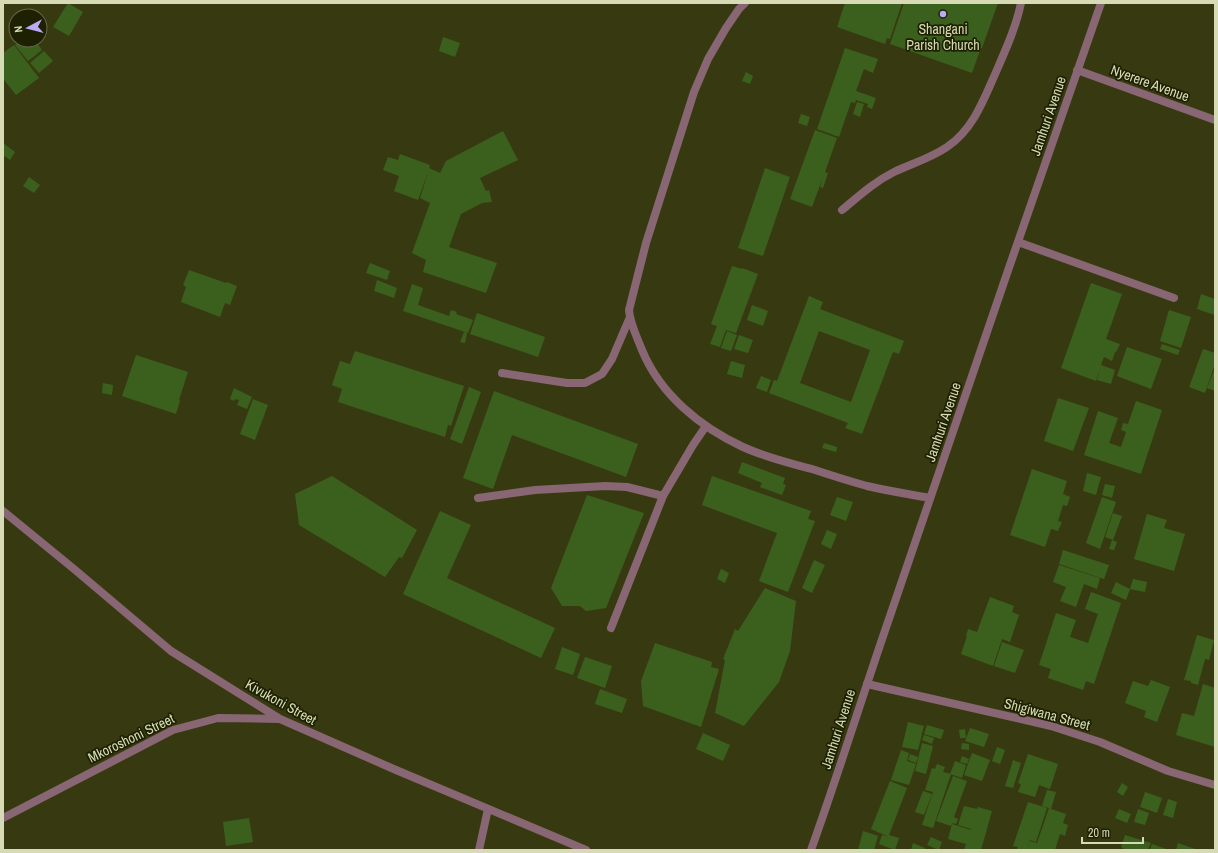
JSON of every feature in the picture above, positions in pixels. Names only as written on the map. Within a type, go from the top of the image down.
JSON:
[{"type":"street","points":[[745,3],[739,9],[708,59],[694,92],[646,243],[630,305],[630,317],[646,360],[676,401],[706,426],[743,447],[772,458],[868,486],[930,498]]},
{"type":"street","points":[[842,210],[875,182],[947,147],[960,136],[980,108],[1009,44],[1018,18],[1021,3]]},
{"type":"street","name":"Jamhuri Avenue","points":[[811,850],[1100,3]]},
{"type":"street","name":"Nyerere Avenue","points":[[1077,70],[1215,120]]},
{"type":"street","points":[[1018,242],[1174,298]]},
{"type":"street","points":[[502,373],[567,383],[585,383],[602,374],[612,359],[630,317]]},
{"type":"street","points":[[611,628],[664,496],[693,445],[706,426]]},
{"type":"street","points":[[478,498],[535,490],[605,486],[627,487],[664,496]]},
{"type":"street","name":"Kivukoni Street","points":[[3,511],[171,651],[280,720],[586,850]]},
{"type":"street","name":"Shigiwana Street","points":[[867,684],[1051,726],[1100,742],[1168,771],[1215,785]]},
{"type":"street","name":"Mkoroshoni Street","points":[[3,818],[173,730],[218,718],[280,720]]},
{"type":"street","points":[[479,850],[488,809]]},
{"type":"building","points":[[68,3],[83,12],[69,36],[53,27]]},
{"type":"building","points":[[845,3],[902,3],[890,39],[887,38],[885,44],[837,27]]},
{"type":"building","points":[[904,3],[998,3],[972,73],[890,44]]},
{"type":"building","points":[[443,37],[460,43],[455,57],[439,51]]},
{"type":"building","points":[[10,48],[16,48],[39,78],[16,95],[4,80],[3,82],[3,53]]},
{"type":"building","points":[[17,48],[41,48],[42,50],[28,61]]},
{"type":"building","points":[[845,48],[878,59],[873,73],[864,69],[856,91],[876,98],[872,109],[867,107],[868,104],[856,100],[855,103],[851,102],[839,137],[817,129]]},
{"type":"building","points":[[44,51],[53,61],[39,73],[30,63]]},
{"type":"building","points":[[746,72],[753,76],[750,84],[742,81]]},
{"type":"building","points":[[857,102],[864,104],[860,117],[853,114]]},
{"type":"building","points":[[801,114],[810,117],[807,126],[798,123]]},
{"type":"building","points":[[815,130],[837,138],[825,172],[828,173],[823,188],[820,187],[823,177],[812,207],[790,199]]},
{"type":"building","points":[[503,131],[518,160],[480,178],[486,191],[489,190],[492,202],[482,203],[461,214],[449,247],[497,263],[486,293],[423,272],[426,260],[412,253],[430,203],[420,198],[429,170],[418,200],[394,191],[399,176],[383,170],[388,157],[398,160],[400,154],[430,165],[429,168],[440,173],[446,161]]},
{"type":"building","points":[[3,143],[15,152],[10,160],[3,155]]},
{"type":"building","points":[[765,168],[790,177],[763,256],[738,248]]},
{"type":"building","points":[[29,177],[40,185],[34,193],[23,186]]},
{"type":"building","points":[[370,263],[390,271],[387,280],[366,273]]},
{"type":"building","points":[[732,266],[758,274],[736,333],[726,330],[720,347],[710,344],[717,326],[711,324]]},
{"type":"building","points":[[189,270],[237,286],[230,305],[225,303],[220,317],[181,302],[186,287],[183,285]]},
{"type":"building","points":[[377,280],[397,288],[394,298],[374,291]]},
{"type":"building","points":[[1091,283],[1122,294],[1106,339],[1120,344],[1112,361],[1104,357],[1101,365],[1115,370],[1111,384],[1097,380],[1100,368],[1096,381],[1061,368]]},
{"type":"building","points":[[412,284],[423,288],[418,305],[449,316],[451,310],[457,312],[456,314],[473,320],[468,333],[403,311]]},
{"type":"building","points":[[1201,294],[1215,299],[1215,315],[1197,309]]},
{"type":"building","points":[[809,296],[823,302],[820,309],[904,341],[899,354],[893,352],[862,434],[845,428],[848,423],[769,393],[774,380],[777,381]],"holes":[[[819,331],[870,350],[851,402],[800,383]]]},
{"type":"building","points":[[752,305],[768,311],[763,326],[747,320]]},
{"type":"building","points":[[1169,310],[1191,317],[1181,348],[1160,341]]},
{"type":"building","points":[[477,313],[545,337],[538,357],[470,334]]},
{"type":"building","points":[[727,331],[737,335],[731,351],[721,348]]},
{"type":"building","points":[[464,332],[467,333],[465,343],[460,342]]},
{"type":"building","points":[[739,335],[753,340],[748,353],[734,349]]},
{"type":"building","points":[[1162,344],[1180,350],[1178,355],[1160,349]]},
{"type":"building","points":[[1127,347],[1162,359],[1151,389],[1117,376]]},
{"type":"building","points":[[1203,349],[1215,353],[1215,364],[1205,393],[1189,387]]},
{"type":"building","points":[[355,351],[464,386],[451,426],[448,425],[445,437],[338,402],[342,389],[332,385],[340,361],[350,364]]},
{"type":"building","points":[[136,355],[188,372],[176,414],[122,396]]},
{"type":"building","points":[[731,361],[745,365],[742,378],[727,374]]},
{"type":"building","points":[[1215,368],[1215,391],[1207,388]]},
{"type":"building","points":[[761,376],[771,380],[767,392],[756,388]]},
{"type":"building","points":[[103,383],[113,385],[112,395],[102,393]]},
{"type":"building","points":[[469,387],[481,392],[462,444],[450,439]]},
{"type":"building","points":[[234,388],[252,397],[247,409],[237,405],[239,400],[235,399],[234,401],[230,399]]},
{"type":"building","points":[[494,391],[638,444],[626,477],[512,435],[493,489],[463,478]]},
{"type":"building","points":[[1058,398],[1089,408],[1073,451],[1044,441]]},
{"type":"building","points":[[253,399],[268,405],[255,440],[240,434]]},
{"type":"building","points":[[1136,401],[1162,410],[1141,474],[1084,455],[1098,411],[1118,418],[1109,443],[1121,447],[1126,432],[1121,430],[1123,423],[1128,424]]},
{"type":"building","points":[[824,443],[837,447],[836,452],[822,448]]},
{"type":"building","points":[[742,462],[785,478],[783,484],[786,485],[782,495],[760,487],[762,483],[738,473]]},
{"type":"building","points":[[1032,469],[1067,481],[1063,494],[1070,497],[1067,506],[1063,505],[1058,521],[1062,522],[1058,531],[1051,529],[1045,547],[1010,535]]},
{"type":"building","points":[[1087,473],[1101,477],[1096,495],[1083,491]]},
{"type":"building","points":[[332,476],[417,530],[402,558],[399,557],[385,577],[299,525],[295,494]]},
{"type":"building","points":[[712,476],[811,511],[808,519],[815,521],[788,592],[759,581],[777,533],[702,505]]},
{"type":"building","points":[[1105,484],[1115,486],[1112,498],[1102,495]]},
{"type":"building","points":[[587,495],[644,513],[606,608],[586,611],[580,606],[562,606],[551,588]]},
{"type":"building","points":[[837,497],[853,502],[846,521],[830,515]]},
{"type":"building","points":[[1102,497],[1116,502],[1100,549],[1086,543]]},
{"type":"building","points":[[440,511],[471,525],[447,578],[555,628],[541,658],[403,594]]},
{"type":"building","points":[[1113,513],[1122,516],[1113,540],[1105,537]]},
{"type":"building","points":[[1147,514],[1167,520],[1164,528],[1185,534],[1174,571],[1134,559]]},
{"type":"building","points":[[827,530],[837,534],[831,549],[821,544]]},
{"type":"building","points":[[1112,540],[1117,542],[1114,550],[1109,549]]},
{"type":"building","points":[[1063,550],[1109,565],[1104,579],[1059,564]]},
{"type":"building","points":[[814,560],[825,565],[812,593],[802,588]]},
{"type":"building","points":[[1059,565],[1100,578],[1097,589],[1084,584],[1076,607],[1060,601],[1066,587],[1053,582]]},
{"type":"building","points":[[721,569],[729,573],[725,583],[717,579]]},
{"type":"building","points":[[1133,579],[1147,582],[1145,592],[1130,589]]},
{"type":"building","points":[[1116,582],[1130,589],[1126,600],[1111,593]]},
{"type":"building","points":[[765,588],[796,601],[790,651],[779,682],[744,726],[715,713],[725,660],[723,659],[735,629],[738,631]]},
{"type":"building","points":[[1091,592],[1121,603],[1094,684],[1086,681],[1083,690],[1048,678],[1051,669],[1039,665],[1056,613],[1076,620],[1070,637],[1088,643],[1098,614],[1085,609]]},
{"type":"building","points":[[990,597],[1014,606],[1012,612],[1019,615],[1010,642],[1002,639],[993,666],[961,654],[968,629],[977,632]]},
{"type":"building","points":[[1197,635],[1214,640],[1209,660],[1205,659],[1198,685],[1191,683],[1191,681],[1184,680]]},
{"type":"building","points":[[1002,642],[1024,650],[1015,673],[994,666]]},
{"type":"building","points":[[655,643],[712,662],[711,667],[719,669],[701,727],[643,706],[641,681]]},
{"type":"building","points":[[562,647],[580,654],[573,675],[555,669]]},
{"type":"building","points":[[585,657],[612,666],[605,688],[577,678]]},
{"type":"building","points":[[1151,680],[1170,687],[1157,722],[1144,717],[1146,711],[1125,703],[1133,681],[1148,686]]},
{"type":"building","points":[[1203,684],[1215,688],[1215,747],[1176,735],[1182,713],[1194,716]]},
{"type":"building","points":[[600,689],[627,699],[622,713],[595,704]]},
{"type":"building","points":[[908,722],[924,726],[918,750],[902,747]]},
{"type":"building","points":[[927,725],[944,730],[941,739],[924,734]]},
{"type":"building","points":[[970,728],[989,734],[984,747],[965,741]]},
{"type":"building","points":[[965,729],[966,738],[960,738],[959,730]]},
{"type":"building","points":[[703,733],[730,745],[723,761],[696,749]]},
{"type":"building","points":[[924,735],[934,738],[932,744],[922,740]]},
{"type":"building","points":[[922,743],[933,746],[926,774],[915,771]]},
{"type":"building","points":[[962,743],[969,744],[969,750],[961,749]]},
{"type":"building","points":[[997,747],[1005,750],[1000,764],[992,761]]},
{"type":"building","points":[[901,750],[909,753],[907,761],[916,764],[909,785],[891,780]]},
{"type":"building","points":[[972,753],[990,760],[982,781],[964,775]]},
{"type":"building","points":[[910,754],[918,757],[916,763],[908,760]]},
{"type":"building","points":[[1028,754],[1058,764],[1050,789],[1039,785],[1035,797],[1018,792],[1021,784],[1018,783]]},
{"type":"building","points":[[962,756],[969,759],[967,764],[960,762]]},
{"type":"building","points":[[1013,760],[1021,763],[1013,788],[1005,786]]},
{"type":"building","points":[[955,761],[966,765],[962,778],[950,774]]},
{"type":"building","points":[[937,764],[945,767],[943,772],[951,774],[933,828],[922,825],[933,792],[925,790],[932,768],[935,769]]},
{"type":"building","points":[[953,776],[967,781],[954,817],[958,819],[956,824],[952,823],[951,826],[936,821]]},
{"type":"building","points":[[890,781],[907,788],[889,835],[899,838],[895,850],[879,844],[882,835],[889,837],[871,829]]},
{"type":"building","points":[[1122,783],[1128,787],[1123,796],[1117,792]]},
{"type":"building","points":[[1047,790],[1056,792],[1051,809],[1066,814],[1063,823],[1068,825],[1065,836],[1060,834],[1055,850],[1027,850],[1030,841],[1037,843],[1049,808],[1042,806]]},
{"type":"building","points":[[923,791],[932,794],[924,815],[915,812]]},
{"type":"building","points":[[1145,792],[1162,798],[1157,813],[1140,807]]},
{"type":"building","points":[[1168,799],[1177,802],[1173,818],[1163,815]]},
{"type":"building","points":[[1028,802],[1047,808],[1036,842],[1030,840],[1027,850],[1020,850],[1017,849],[1018,847],[1013,846]]},
{"type":"building","points":[[964,806],[977,809],[978,807],[992,811],[981,850],[964,850],[966,844],[948,839],[952,824],[971,830],[958,825]]},
{"type":"building","points":[[1119,809],[1131,814],[1127,823],[1115,818]]},
{"type":"building","points":[[1138,809],[1149,813],[1145,825],[1134,822]]},
{"type":"building","points":[[249,818],[253,842],[226,846],[223,822]]},
{"type":"building","points":[[863,831],[878,836],[874,850],[858,850]]},
{"type":"building","points":[[1125,835],[1151,843],[1148,850],[1124,850],[1121,847]]},
{"type":"building","points":[[931,837],[942,842],[939,850],[927,845]]},
{"type":"building","points":[[913,843],[925,848],[924,850],[911,850]]},
{"type":"building","points":[[1178,843],[1198,850],[1176,850]]},
{"type":"building","points":[[1152,844],[1169,850],[1150,850]]},
{"type":"place","name":"Shangani Parish Church","points":[[943,14]]}]
